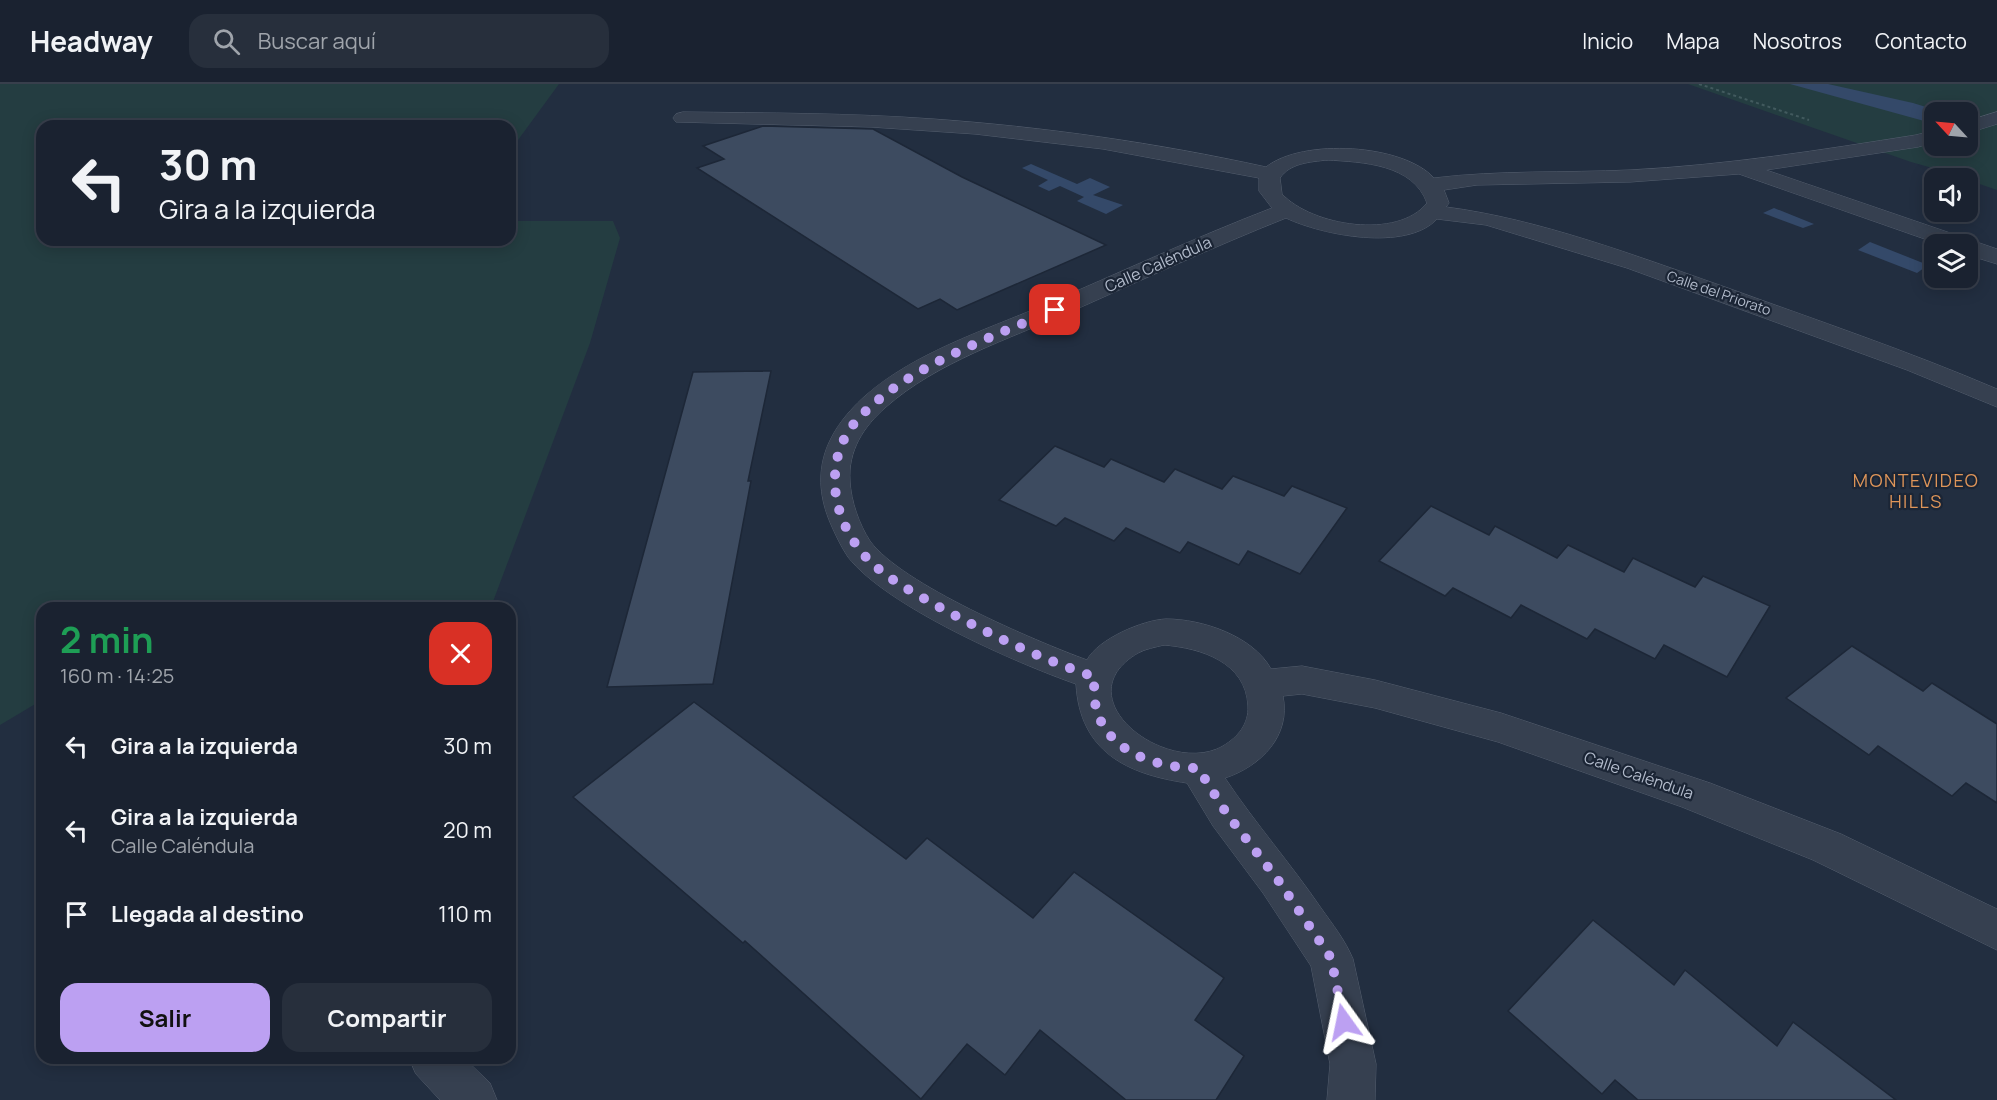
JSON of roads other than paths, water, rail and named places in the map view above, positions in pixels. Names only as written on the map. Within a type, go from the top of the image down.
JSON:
[{"type":"street","points":[[683,118],[935,125],[1094,143],[1229,164],[1272,174]]},
{"type":"street","points":[[1978,124],[1996,118]]},
{"type":"street","points":[[1431,185],[1477,179],[1630,176],[1740,168],[1924,139]]},
{"type":"street","points":[[1328,154],[1348,154],[1406,168],[1431,185],[1438,203],[1434,212],[1426,219],[1397,229],[1359,231],[1319,224],[1287,210],[1270,191],[1268,182],[1272,174],[1293,160],[1328,154]]},
{"type":"street","points":[[1740,168],[1930,234]]},
{"type":"street","name":"Calle Caléndula","points":[[1095,677],[1059,665],[978,628],[915,593],[874,564],[859,549],[843,520],[834,495],[835,462],[845,437],[858,418],[894,387],[967,348],[1287,210]]},
{"type":"street","name":"Calle del Priorato","points":[[1434,212],[1488,219],[1635,263],[1916,364],[1997,399]]},
{"type":"street","points":[[1978,251],[1997,257]]},
{"type":"street","points":[[1174,633],[1204,638],[1221,645],[1252,668],[1261,684],[1267,710],[1261,731],[1255,741],[1226,762],[1198,768],[1162,766],[1137,756],[1116,741],[1098,717],[1094,703],[1095,677],[1103,663],[1113,651],[1145,635],[1174,633]]},
{"type":"street","name":"Calle Caléndula","points":[[1261,684],[1302,680],[1375,694],[1501,728],[1696,795],[1816,843],[1997,930]]},
{"type":"street","points":[[1198,768],[1227,814],[1278,880],[1331,958],[1353,1064],[1351,1100]]},
{"type":"street","points":[[438,1064],[473,1100]]},
{"type":"water","points":[[1790,84],[1828,84],[1913,103],[1924,106],[1924,121]]},
{"type":"water","points":[[1031,164],[1077,184],[1090,178],[1110,187],[1093,195],[1123,205],[1106,214],[1077,201],[1084,197],[1060,186],[1049,191],[1038,186],[1048,180],[1022,168]]},
{"type":"water","points":[[1774,208],[1814,224],[1803,228],[1763,213]]},
{"type":"water","points":[[1870,242],[1924,263],[1924,268],[1917,273],[1858,250]]},
{"type":"district","name":"MONTEVIDEO HILLS","points":[[1916,491]]}]
